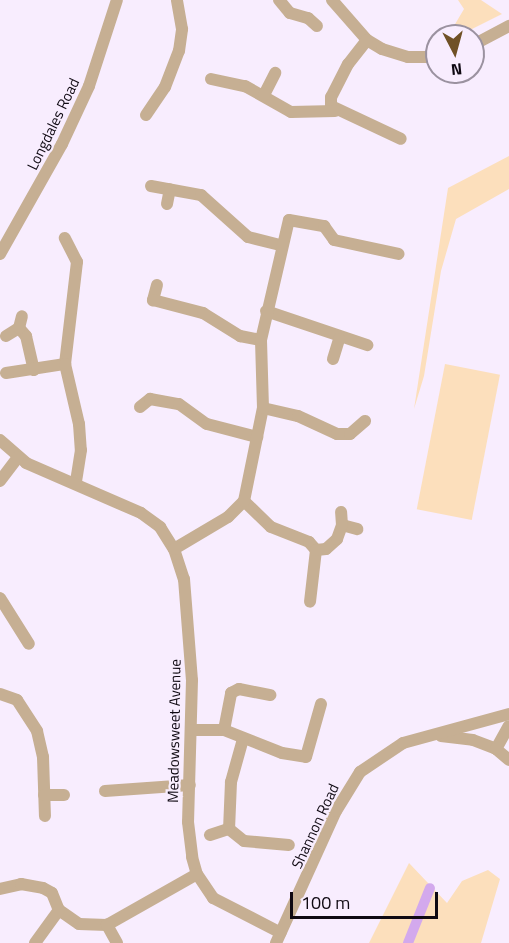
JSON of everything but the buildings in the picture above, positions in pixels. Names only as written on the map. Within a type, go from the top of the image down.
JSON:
[{"type":"street","name":"Longdales Road","points":[[0,254],[62,144],[90,86],[117,0]]},
{"type":"street","points":[[146,115],[165,87],[179,51],[182,29],[177,0]]},
{"type":"street","points":[[279,0],[290,13],[308,18],[317,26]]},
{"type":"street","points":[[332,0],[367,40],[396,54],[425,56]]},
{"type":"street","points":[[485,39],[509,26]]},
{"type":"street","points":[[335,111],[331,97],[348,64],[367,40]]},
{"type":"street","points":[[264,95],[275,73]]},
{"type":"street","points":[[211,79],[264,95],[291,112],[335,111],[401,139]]},
{"type":"street","points":[[151,186],[201,195],[248,237],[280,245]]},
{"type":"street","points":[[167,204],[170,189]]},
{"type":"street","points":[[174,549],[228,517],[244,501],[263,408],[261,340],[280,245],[289,220],[297,219],[324,226],[334,240],[399,254]]},
{"type":"street","points":[[65,238],[77,262],[64,363],[79,424],[81,450],[76,482]]},
{"type":"street","points":[[157,285],[153,300],[203,313],[240,336],[261,340]]},
{"type":"street","points":[[266,311],[313,325],[339,339],[367,345]]},
{"type":"street","points":[[6,336],[21,322],[27,336],[34,370]]},
{"type":"street","points":[[333,359],[339,339]]},
{"type":"street","points":[[6,373],[34,370],[64,363]]},
{"type":"street","points":[[140,407],[150,399],[179,404],[207,424],[257,437]]},
{"type":"street","points":[[263,408],[297,416],[337,434],[350,434],[365,421]]},
{"type":"street","name":"Meadowsweet Avenue","points":[[0,440],[18,457],[76,482],[151,520],[174,549],[184,579],[192,680],[189,841],[197,874],[213,898],[279,938]]},
{"type":"street","points":[[0,481],[18,457]]},
{"type":"street","points":[[244,501],[271,527],[309,542],[316,550],[310,602]]},
{"type":"street","points":[[316,550],[333,545],[342,525],[341,512]]},
{"type":"street","points":[[342,525],[357,529]]},
{"type":"street","points":[[0,598],[29,644]]},
{"type":"street","points":[[224,730],[231,693],[239,689],[270,694]]},
{"type":"street","points":[[0,694],[17,700],[37,731],[43,758],[45,816]]},
{"type":"street","points":[[192,730],[224,730],[243,739],[306,757],[321,704]]},
{"type":"street","name":"Shannon Road","points":[[279,938],[336,811],[360,772],[403,743],[441,736],[477,722],[509,714]]},
{"type":"street","points":[[493,717],[509,725],[496,749]]},
{"type":"street","points":[[473,740],[477,722]]},
{"type":"street","points":[[441,736],[473,740],[496,749],[509,760]]},
{"type":"street","points":[[229,829],[231,782],[243,739]]},
{"type":"street","points":[[105,791],[190,786]]},
{"type":"street","points":[[44,795],[64,795]]},
{"type":"street","points":[[210,835],[229,829],[255,843],[289,845]]},
{"type":"street","points":[[0,890],[21,884],[43,888],[51,892],[59,910],[79,924],[107,925],[197,874]]},
{"type":"street","points":[[35,943],[59,910]]},
{"type":"street","points":[[107,925],[117,943]]},
{"type":"shaded area","points":[[458,0],[481,0],[502,14],[482,24],[455,24],[464,9]]},
{"type":"shaded area","points":[[509,156],[509,189],[456,219],[441,271],[424,376],[414,409],[448,188]]},
{"type":"shaded area","points":[[445,364],[500,375],[472,520],[417,509]]},
{"type":"shaded area","points":[[409,863],[447,903],[462,881],[488,870],[500,879],[481,943],[369,943]]},
{"type":"waterway","points":[[408,943],[430,888]]}]
